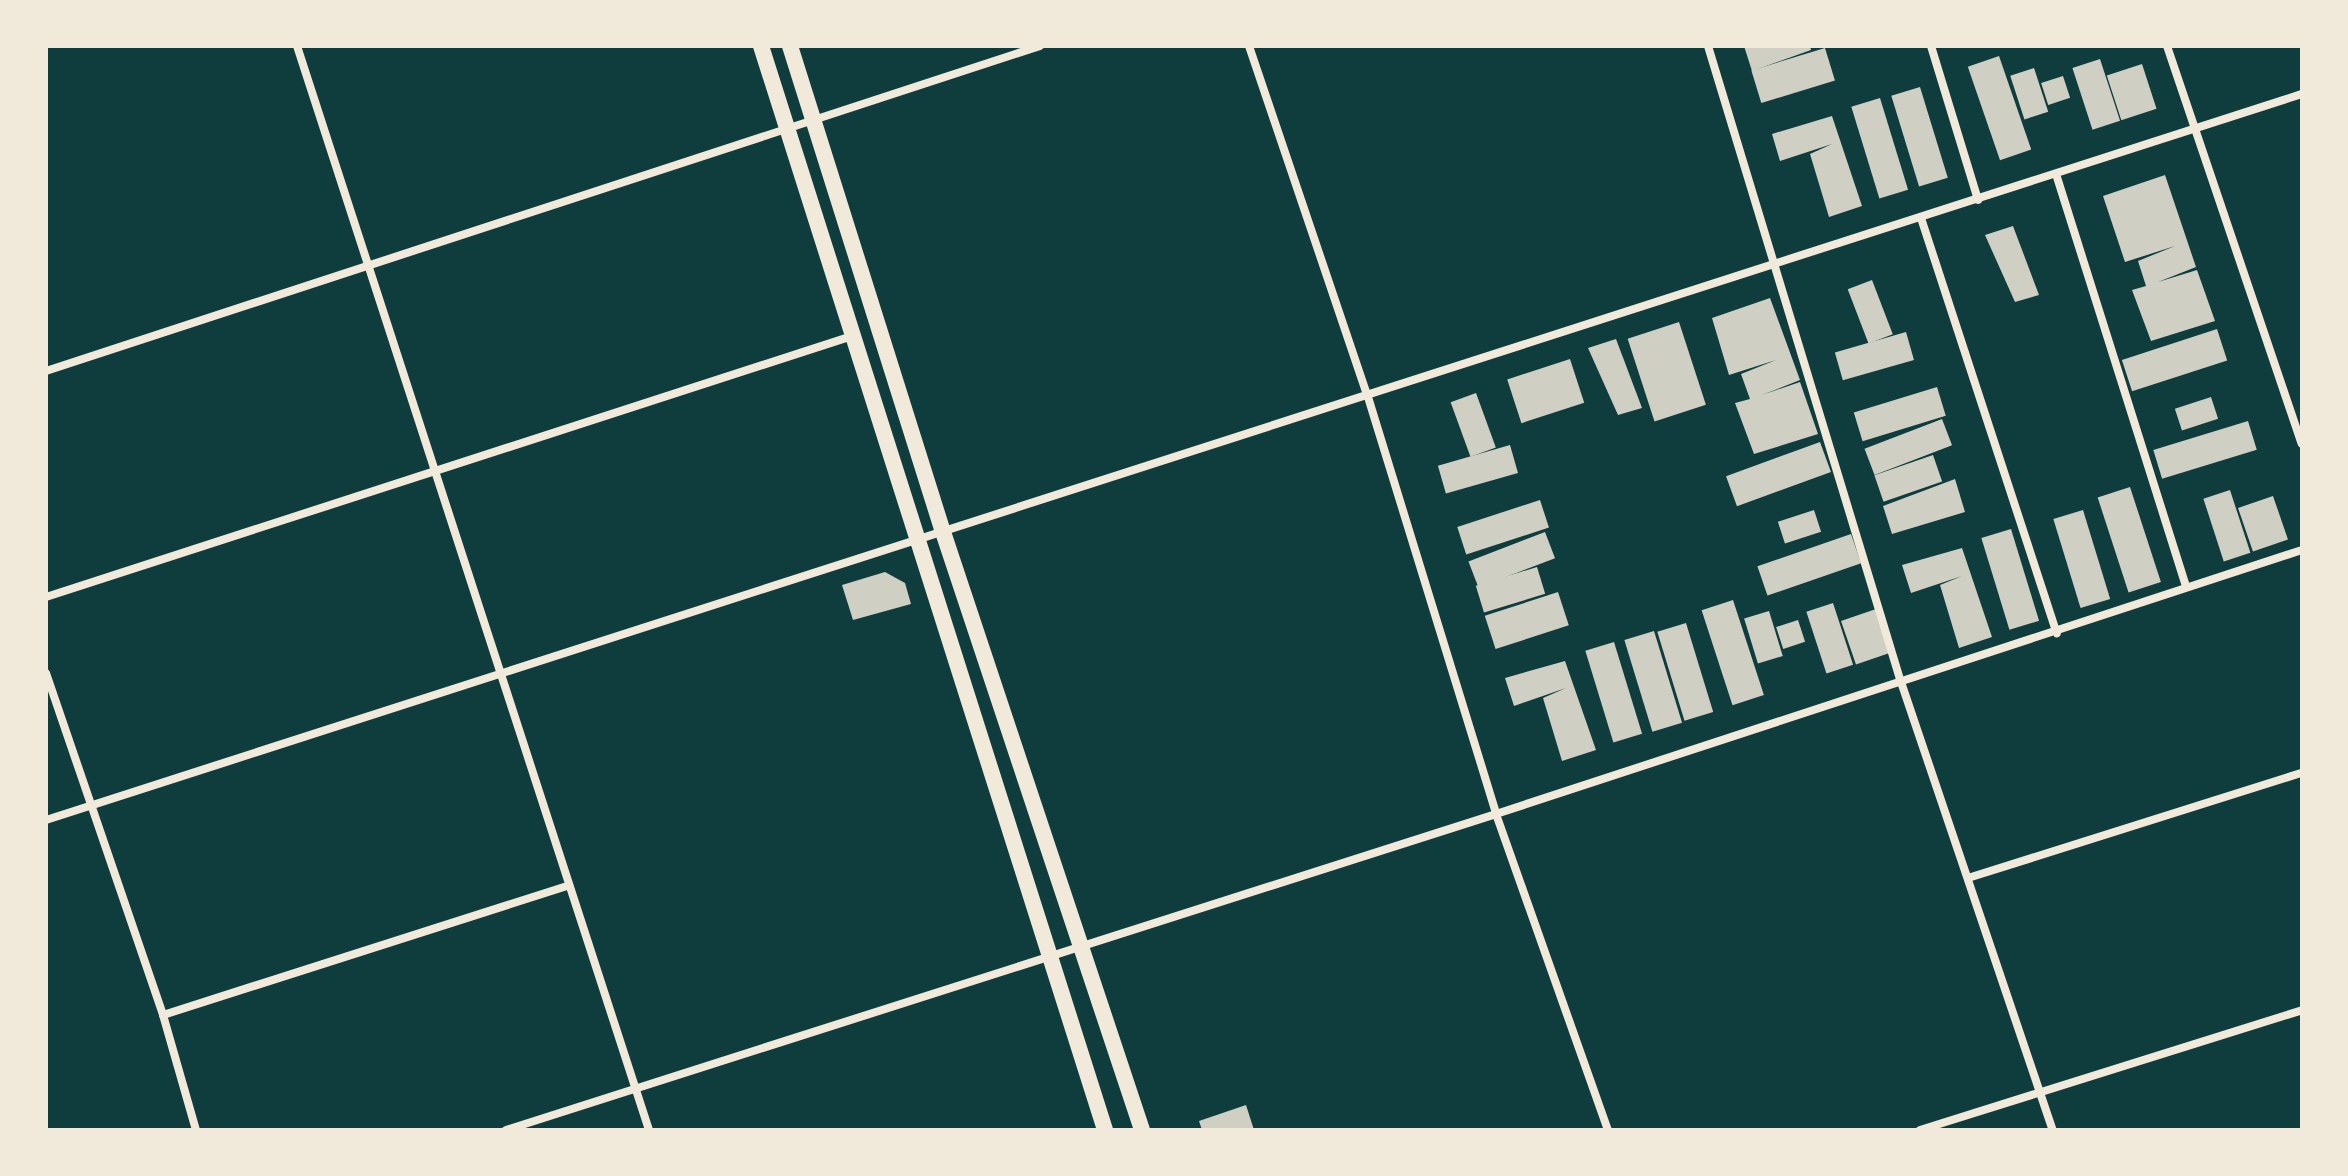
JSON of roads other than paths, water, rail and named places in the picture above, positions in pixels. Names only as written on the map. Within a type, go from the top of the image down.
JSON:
[{"type":"main road","points":[[761,46],[1047,958],[1105,1130]]},
{"type":"main road","points":[[790,46],[943,532],[1142,1130]]},
{"type":"street","points":[[297,46],[649,1130]]},
{"type":"street","points":[[46,371],[790,131],[1040,46]]},
{"type":"street","points":[[1249,46],[1368,397],[1496,814],[1608,1130]]},
{"type":"street","points":[[1708,46],[1900,679],[2053,1130]]},
{"type":"street","points":[[1931,46],[1978,200]]},
{"type":"street","points":[[2167,46],[2302,444]]},
{"type":"street","points":[[46,820],[2302,94]]},
{"type":"street","points":[[2056,174],[2186,587]]},
{"type":"street","points":[[1921,218],[2057,633]]},
{"type":"street","points":[[46,597],[852,336]]},
{"type":"street","points":[[506,1130],[1082,948],[1900,679],[2057,633],[2302,550]]},
{"type":"street","points":[[46,673],[163,1015],[196,1130]]},
{"type":"street","points":[[1968,878],[2302,773]]},
{"type":"street","points":[[163,1015],[568,886]]},
{"type":"street","points":[[1920,1130],[2302,1010]]}]
